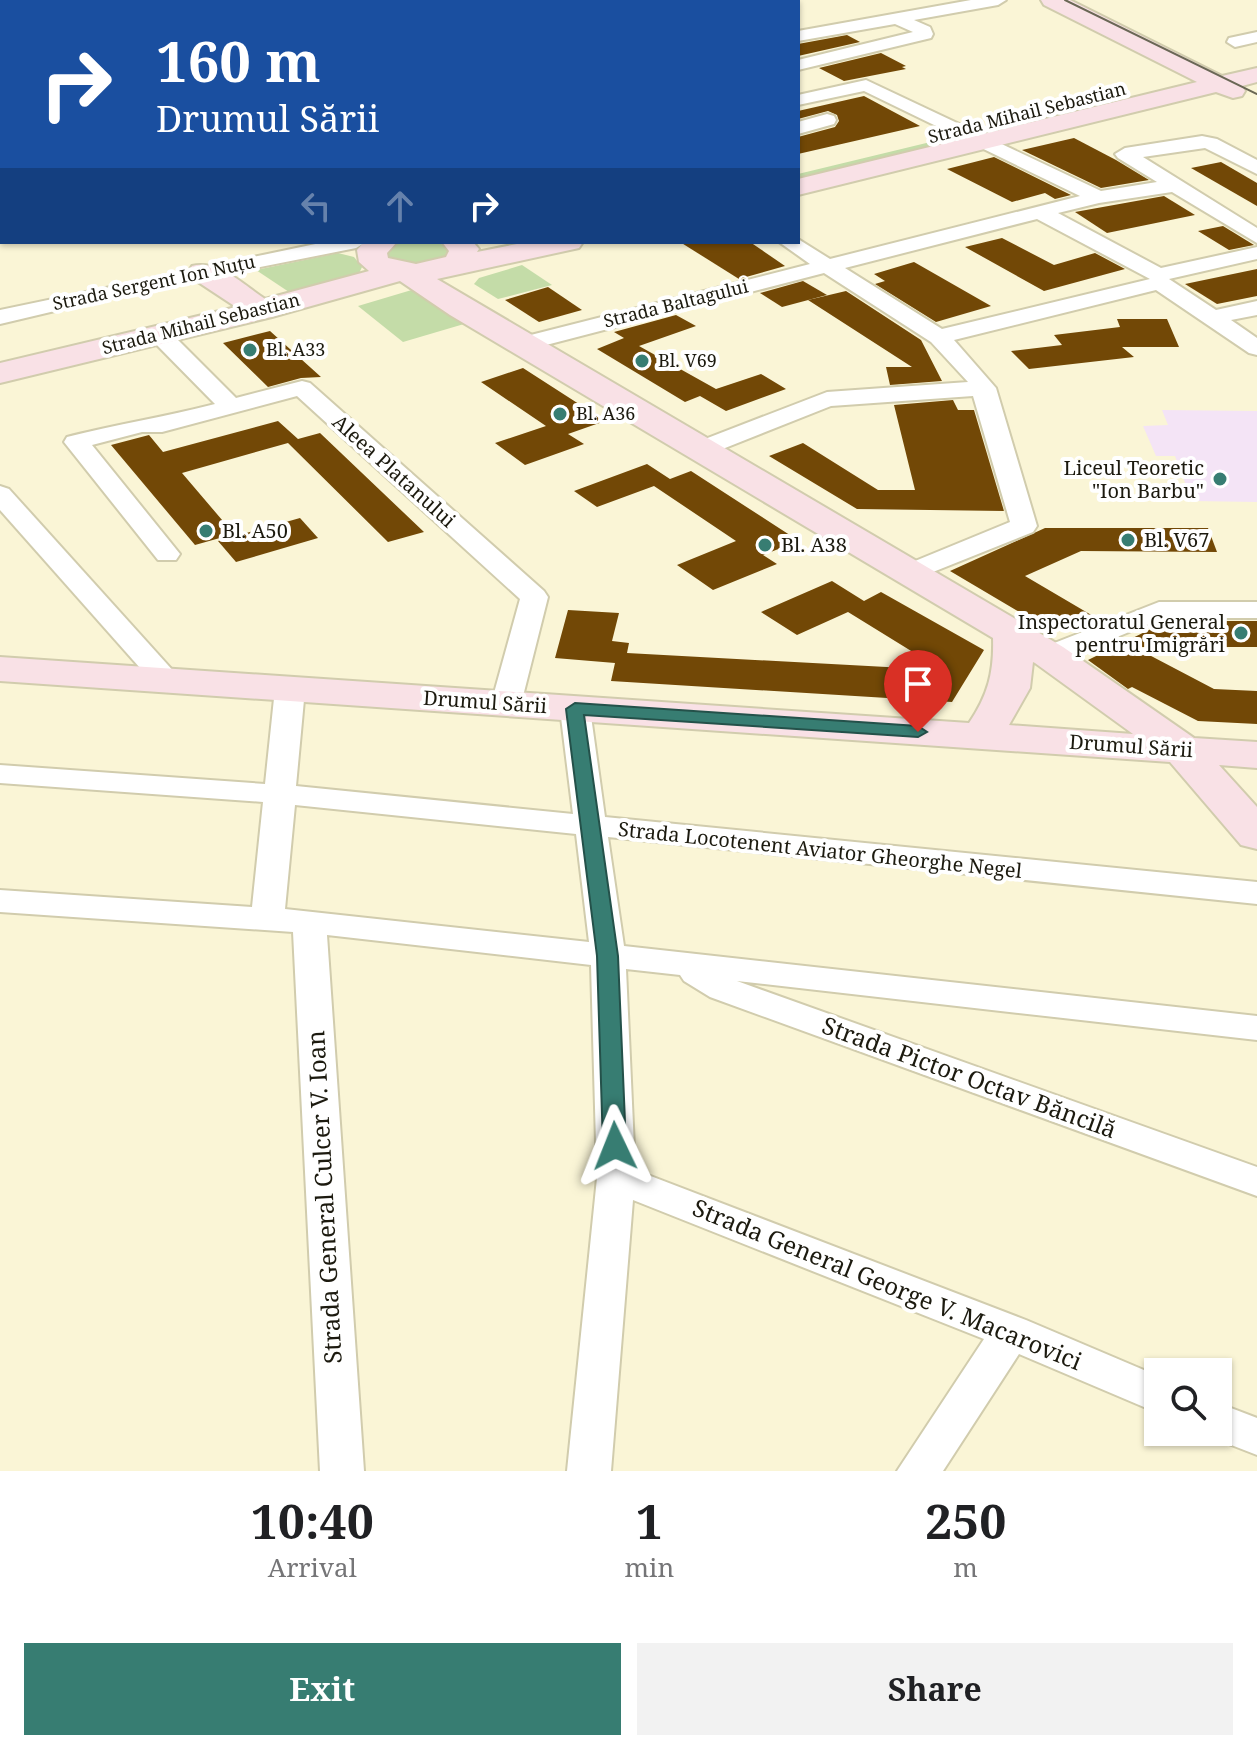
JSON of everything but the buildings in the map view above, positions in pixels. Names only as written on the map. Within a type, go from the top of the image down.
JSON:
[{"type":"street","points":[[124,0],[132,0]]},
{"type":"street","points":[[800,36],[998,0]]},
{"type":"street","points":[[1052,0],[1220,59]]},
{"type":"street","points":[[1086,0],[1220,59],[1256,108]]},
{"type":"street","points":[[800,65],[925,34],[896,18]]},
{"type":"street","name":"Strada Mihail Sebastian","points":[[1152,101],[1257,37]]},
{"type":"street","name":"Strada Mihail Sebastian","points":[[800,167],[960,130],[1220,59],[1256,72]]},
{"type":"street","points":[[804,100],[866,85],[1098,197]]},
{"type":"street","points":[[800,128],[824,122],[827,118],[804,100]]},
{"type":"street","name":"Strada Mihail Sebastian","points":[[800,187],[1152,101],[1256,108]]},
{"type":"street","points":[[1257,168],[1210,143],[1194,142],[1125,154],[1257,237]]},
{"type":"street","name":"Strada Baltagului","points":[[523,344],[1098,197],[1173,186]]},
{"type":"street","points":[[1040,212],[1159,279],[1257,348]]},
{"type":"street","name":"Strada Sergent Ion Nuțu","points":[[0,317],[346,244]]},
{"type":"street","points":[[380,244],[372,250],[374,262],[429,268],[523,344],[1049,655],[1183,750],[1257,835]]},
{"type":"street","name":"Strada Mihail Sebastian","points":[[0,373],[429,268],[558,244]]},
{"type":"street","points":[[792,244],[939,337],[982,385],[1024,526],[908,574]]},
{"type":"street","points":[[939,337],[1257,253]]},
{"type":"street","points":[[203,272],[261,310]]},
{"type":"street","points":[[1211,318],[1257,308]]},
{"type":"street","points":[[159,334],[232,407]]},
{"type":"street","points":[[701,449],[827,399],[982,385]]},
{"type":"street","name":"Aleea Platanului","points":[[167,554],[76,442],[302,388],[534,597],[506,704]]},
{"type":"street","points":[[0,494],[166,680]]},
{"type":"street","points":[[1049,655],[1159,610],[1257,610]]},
{"type":"street","points":[[981,736],[1010,692],[1015,668],[1012,633]]},
{"type":"street","name":"Drumul Sării","points":[[0,669],[1257,755]]},
{"type":"street","points":[[268,918],[290,689]]},
{"type":"street","points":[[575,709],[608,956],[616,1178],[589,1471]]},
{"type":"street","name":"Strada Locotenent Aviator Gheorghe Negel","points":[[0,774],[279,794],[1257,893]]},
{"type":"street","points":[[0,901],[309,922],[1257,1028]]},
{"type":"street","name":"Strada General Culcer V. Ioan","points":[[309,922],[342,1471]]},
{"type":"street","name":"Strada Pictor Octav Băncilă","points":[[684,966],[722,989],[1257,1182]]},
{"type":"street","name":"Strada General George V. Macarovici","points":[[616,1178],[1011,1332],[1144,1389]]},
{"type":"street","points":[[919,1471],[1011,1332]]},
{"type":"street","points":[[1232,1427],[1257,1437]]},
{"type":"shaded area","name":"Liceul Teoretic \"Ion Barbu\"","points":[[1162,410],[1257,411],[1257,502],[1192,501],[1175,456],[1156,456],[1143,426],[1168,425]]},
{"type":"green space","points":[[947,138],[956,141],[800,180],[800,174]]},
{"type":"green space","points":[[397,244],[441,244],[451,250],[447,259],[420,267],[386,259],[385,250]]},
{"type":"green space","points":[[338,253],[354,257],[362,267],[357,278],[292,294],[256,270]]},
{"type":"green space","points":[[522,265],[552,285],[498,299],[474,284],[479,278]]},
{"type":"green space","points":[[415,289],[464,324],[403,342],[358,306]]},
{"type":"tram line","points":[[1065,0],[1257,94]]},
{"type":"place","name":"Bl. A33","points":[[250,350]]},
{"type":"place","name":"Bl. V69","points":[[642,361]]},
{"type":"place","name":"Bl. A36","points":[[560,414]]},
{"type":"place","name":"Liceul Teoretic \"Ion Barbu\"","points":[[1220,479]]},
{"type":"place","name":"Bl. A50","points":[[206,531]]},
{"type":"place","name":"Bl. V67","points":[[1128,540]]},
{"type":"place","name":"Bl. A38","points":[[765,545]]},
{"type":"place","name":"Inspectoratul General pentru Imigrări","points":[[1241,633]]},
{"type":"route","points":[[615,1146],[608,956],[575,709],[918,732]]}]
